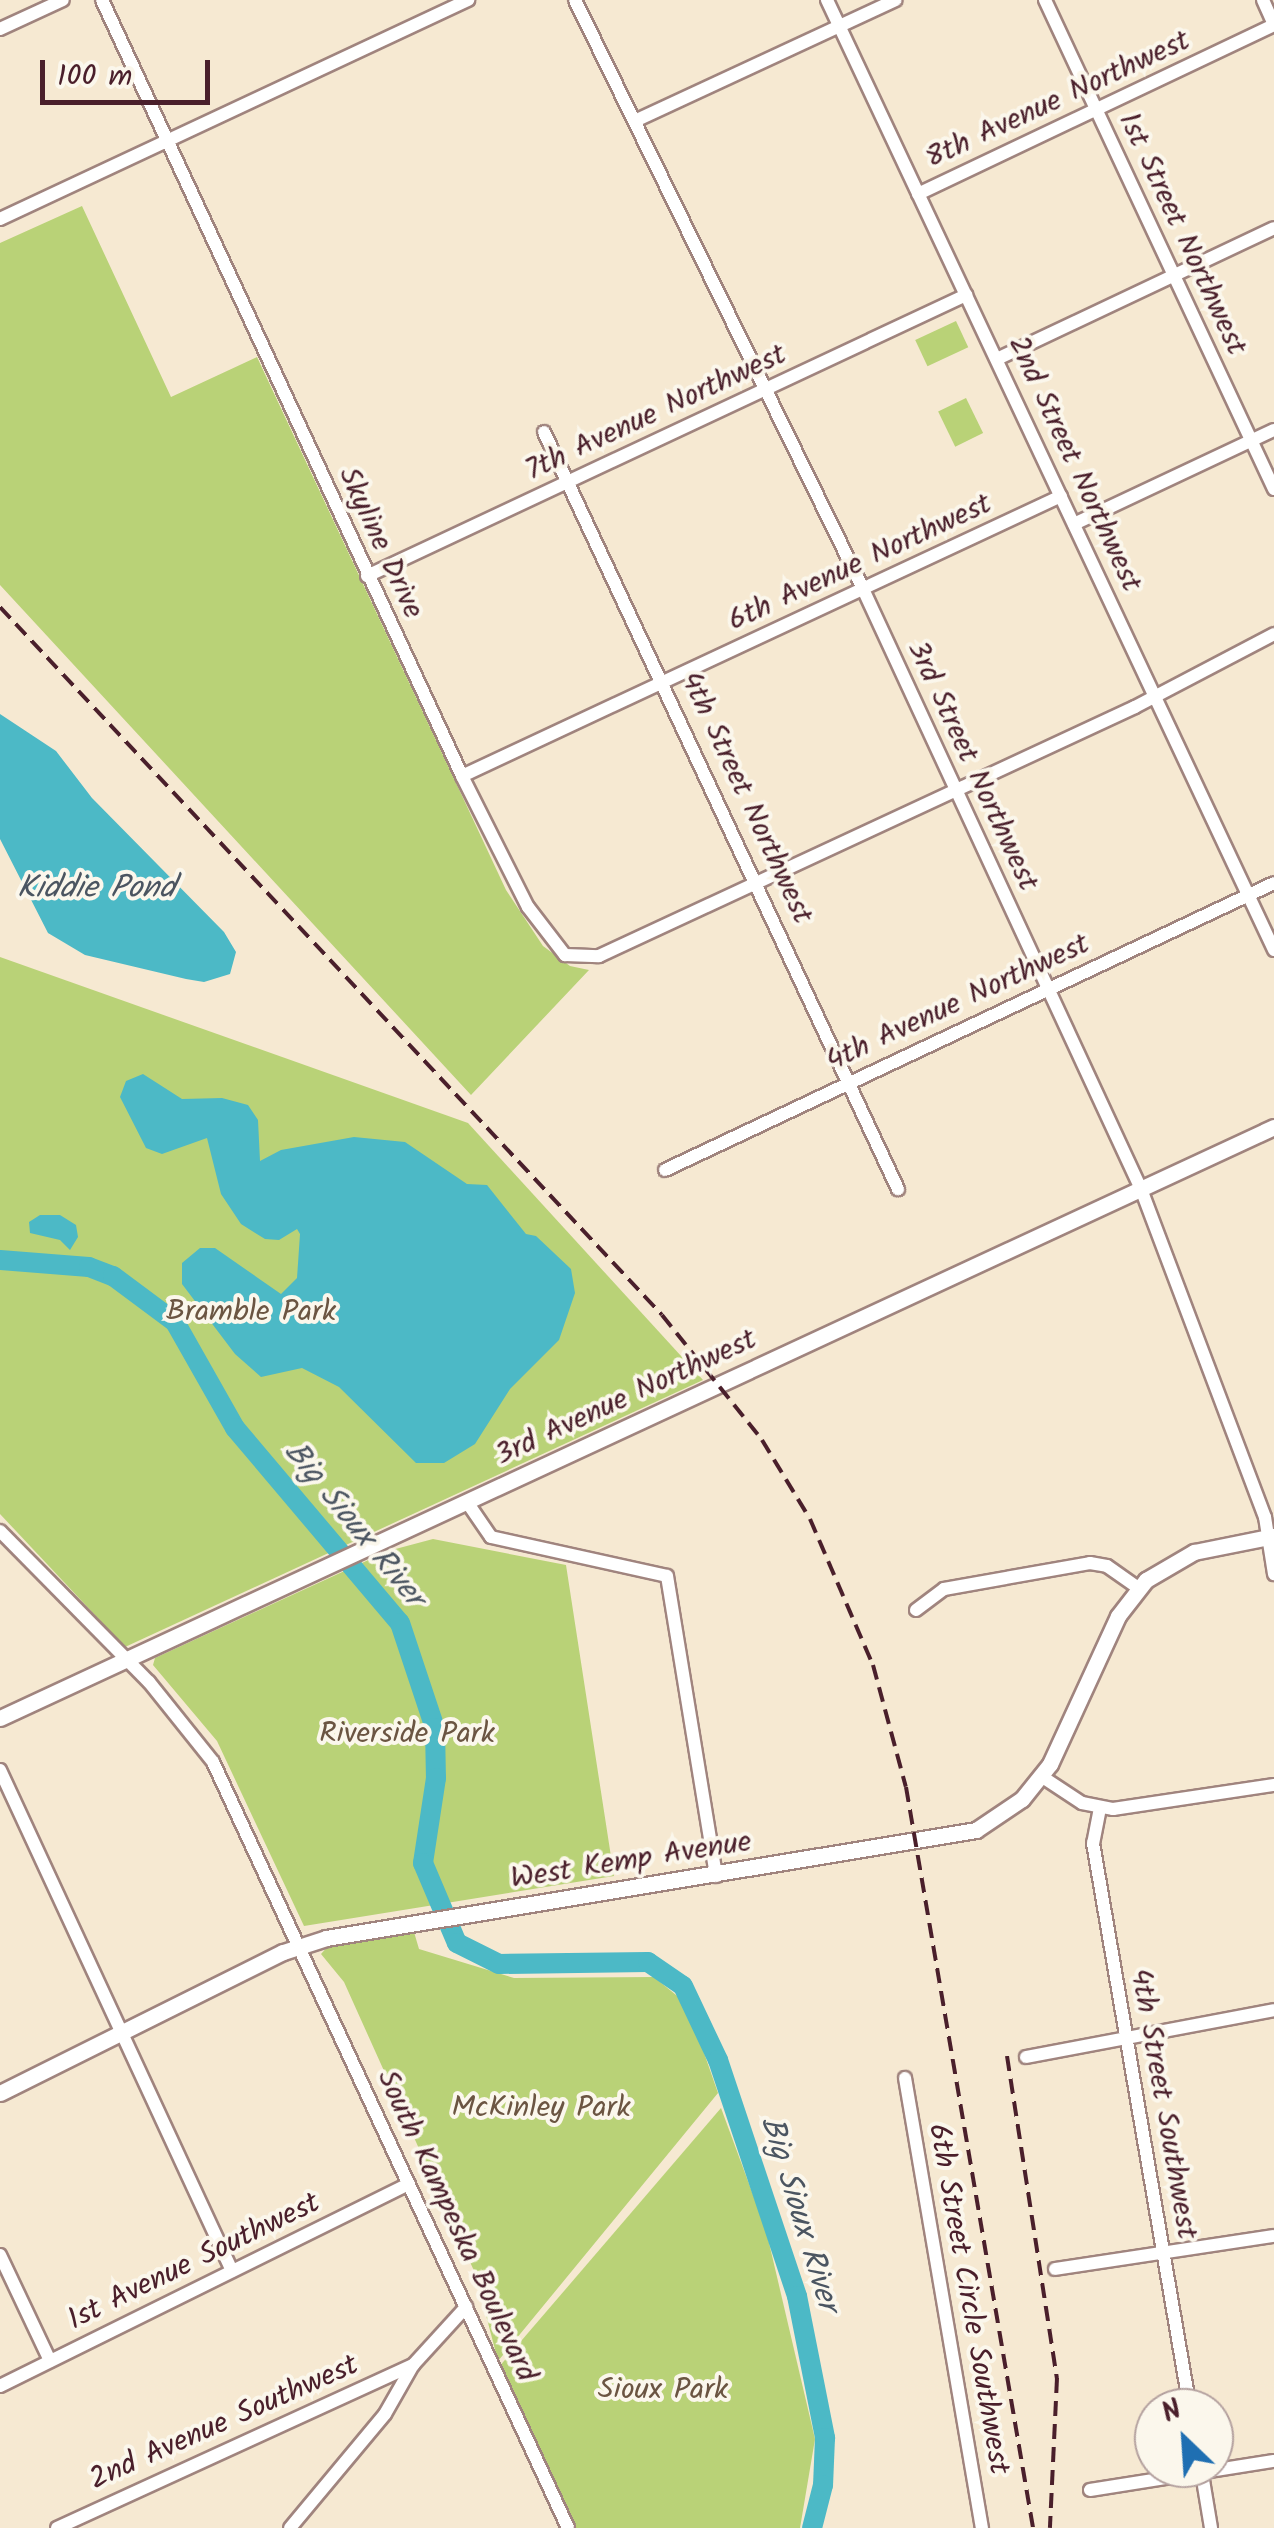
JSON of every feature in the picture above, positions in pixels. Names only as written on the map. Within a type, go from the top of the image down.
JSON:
[{"type":"main road","name":"3rd Avenue Northwest","points":[[0,1718],[1274,1127]]},
{"type":"main road","points":[[1042,1776],[1108,1636],[1138,1588],[1194,1552],[1272,1536]]},
{"type":"main road","name":"West Kemp Avenue","points":[[0,2093],[300,1945],[405,1924],[964,1834],[1000,1817],[1042,1776]]},
{"type":"street","points":[[0,30],[63,0]]},
{"type":"street","name":"Skyline Drive","points":[[102,0],[164,142],[367,576],[534,916],[565,955],[599,956],[756,882]]},
{"type":"street","points":[[0,219],[468,0]]},
{"type":"street","name":"3rd Street Northwest","points":[[575,0],[767,388],[1141,1189],[1272,1536],[1274,1574]]},
{"type":"street","name":"2nd Street Northwest","points":[[827,0],[1274,950]]},
{"type":"street","points":[[637,120],[896,0]]},
{"type":"street","name":"1st Street Northwest","points":[[1045,0],[1274,489]]},
{"type":"street","points":[[1262,0],[1274,25]]},
{"type":"street","name":"8th Avenue Northwest","points":[[918,194],[1274,25]]},
{"type":"street","points":[[997,359],[1274,228]]},
{"type":"street","name":"7th Avenue Northwest","points":[[367,576],[966,295]]},
{"type":"street","points":[[1074,524],[1274,430]]},
{"type":"street","name":"4th Street Northwest","points":[[544,432],[898,1189]]},
{"type":"street","name":"6th Avenue Northwest","points":[[462,776],[1061,496]]},
{"type":"street","points":[[756,882],[956,791],[1274,634]]},
{"type":"street","name":"4th Avenue Northwest","points":[[665,1170],[1274,883]]},
{"type":"street","points":[[467,1502],[491,1537],[667,1576],[716,1876]]},
{"type":"street","name":"South Kampeska Boulevard","points":[[0,1531],[185,1722],[213,1762],[568,2528]]},
{"type":"street","points":[[916,1610],[944,1590],[1090,1563],[1107,1566],[1138,1588]]},
{"type":"street","points":[[0,1770],[232,2271]]},
{"type":"street","points":[[1042,1776],[1100,1808],[1274,1785]]},
{"type":"street","name":"4th Street Southwest","points":[[1100,1808],[1093,1843],[1187,2388]]},
{"type":"street","points":[[1026,2057],[1126,2034],[1274,2010]]},
{"type":"street","name":"6th Street Circle Southwest","points":[[905,2078],[982,2528]]},
{"type":"street","name":"1st Avenue Southwest","points":[[0,2386],[409,2184]]},
{"type":"street","points":[[1055,2269],[1274,2236]]},
{"type":"street","points":[[0,2255],[50,2361]]},
{"type":"street","points":[[290,2528],[385,2414],[413,2366],[466,2308]]},
{"type":"street","name":"2nd Avenue Southwest","points":[[57,2528],[413,2366]]},
{"type":"street","points":[[1234,2466],[1274,2461]]},
{"type":"street","points":[[1090,2490],[1134,2482]]},
{"type":"street","points":[[1204,2488],[1210,2528]]},
{"type":"green space","points":[[82,206],[171,397],[257,357],[506,890],[543,946],[570,966],[589,970],[471,1095],[0,585],[0,243]]},
{"type":"green space","points":[[956,321],[968,347],[927,366],[915,340]]},
{"type":"green space","points":[[966,398],[983,433],[955,447],[938,412]]},
{"type":"green space","name":"Bramble Park","points":[[0,957],[468,1123],[703,1380],[125,1647],[0,1514]]},
{"type":"green space","name":"Riverside Park","points":[[433,1539],[566,1565],[614,1876],[304,1926],[217,1741],[153,1665],[155,1658],[388,1551]]},
{"type":"green space","name":"McKinley Park","points":[[414,1932],[419,1949],[514,1978],[654,1977],[687,2004],[718,2093],[498,2361],[475,2273],[344,1982],[321,1954],[330,1944]]},
{"type":"green space","name":"Sioux Park","points":[[721,2108],[766,2230],[815,2439],[800,2528],[573,2528],[498,2368]]},
{"type":"water","name":"Kiddie Pond","points":[[0,714],[56,751],[92,798],[224,932],[236,952],[230,974],[204,982],[186,979],[85,955],[48,933],[0,839]]},
{"type":"water","points":[[143,1074],[182,1099],[222,1098],[248,1105],[258,1120],[260,1161],[281,1150],[354,1137],[405,1142],[467,1184],[487,1185],[526,1234],[536,1236],[571,1269],[575,1293],[559,1340],[510,1389],[475,1444],[444,1463],[416,1463],[339,1387],[302,1368],[261,1377],[235,1354],[182,1284],[182,1263],[200,1248],[215,1248],[281,1294],[297,1278],[300,1234],[297,1229],[279,1240],[265,1239],[241,1224],[221,1194],[207,1138],[162,1154],[146,1148],[120,1097],[126,1081]]},
{"type":"water","points":[[40,1215],[60,1215],[76,1225],[78,1237],[70,1250],[60,1240],[30,1233],[29,1222]]},
{"type":"waterway","name":"Big Sioux River","points":[[0,1260],[89,1267],[113,1276],[175,1322],[235,1428],[400,1623],[435,1728],[436,1778],[423,1863],[457,1943],[499,1964],[648,1962],[683,1986],[718,2060],[797,2296],[825,2438],[823,2485],[812,2528]]},
{"type":"railway","points":[[0,607],[662,1315],[762,1440],[810,1519],[873,1665],[906,1787],[1033,2528]]},
{"type":"railway","points":[[1007,2056],[1057,2378],[1050,2528]]}]
